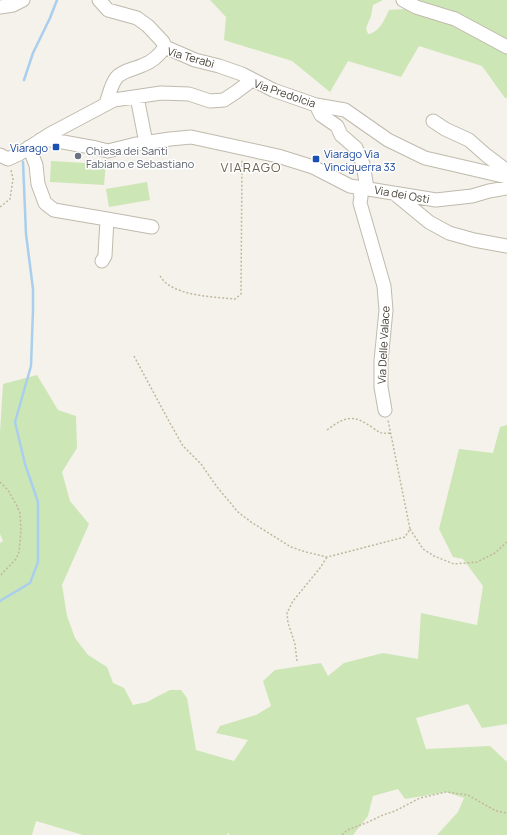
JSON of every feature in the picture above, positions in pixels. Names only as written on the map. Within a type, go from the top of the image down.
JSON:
[{"type":"street","points":[[0,7],[13,5],[23,0]]},
{"type":"street","points":[[99,0],[108,10],[136,18],[148,26],[163,42],[165,48]]},
{"type":"street","points":[[403,0],[416,7],[455,19],[507,47]]},
{"type":"street","name":"Via Terabi","points":[[106,104],[117,77],[124,72],[145,65],[160,54],[165,48],[195,60],[220,66],[252,80]]},
{"type":"street","name":"Via Predolcia","points":[[4,157],[19,154],[40,140],[114,100],[161,93],[189,94],[210,101],[224,100],[252,80],[272,90],[316,105],[345,110],[388,140],[425,158],[507,177]]},
{"type":"street","points":[[137,97],[146,143]]},
{"type":"street","name":"Via Delle Valace","points":[[316,105],[321,115],[337,126],[341,135],[356,148],[363,164],[363,188],[360,203],[384,286],[386,310],[381,362],[381,387],[386,410]]},
{"type":"street","points":[[433,122],[469,140],[507,171]]},
{"type":"street","name":"Via dei Osti","points":[[40,140],[52,140],[108,151],[170,138],[191,137],[278,156],[313,167],[350,186],[436,200],[472,196],[507,188]]},
{"type":"street","points":[[29,147],[36,166],[38,184],[45,203],[54,210],[152,227]]},
{"type":"street","points":[[394,193],[429,222],[449,234],[507,246]]},
{"type":"street","points":[[102,261],[105,256],[107,219]]},
{"type":"path","points":[[160,276],[165,282],[179,291],[235,300],[241,294],[243,148]]},
{"type":"path","points":[[0,207],[10,199],[13,178],[4,157]]},
{"type":"path","points":[[134,356],[183,446],[201,464],[217,487],[238,512],[251,522],[291,547],[327,557],[405,537],[410,529]]},
{"type":"path","points":[[386,410],[410,529],[423,549],[434,556],[454,564],[478,562],[495,553],[507,542]]},
{"type":"path","points":[[327,430],[339,422],[353,418],[361,420],[382,434],[390,433]]},
{"type":"path","points":[[0,482],[8,490],[20,513],[21,531],[19,552],[16,559],[0,576]]},
{"type":"path","points":[[297,661],[295,644],[288,623],[287,613],[293,601],[327,557]]},
{"type":"path","points":[[342,835],[347,830],[366,824],[383,815],[396,811],[420,798],[446,792],[468,795],[496,811],[507,812]]},
{"type":"green space","points":[[210,0],[383,0],[373,5],[371,16],[366,28],[368,34],[372,33],[378,28],[389,10],[405,9],[413,11],[413,0],[507,0],[507,98],[505,98],[482,66],[419,46],[401,77],[348,61],[330,92],[292,61],[224,40],[226,17]]},
{"type":"green space","points":[[51,161],[85,163],[85,169],[95,170],[95,162],[106,162],[104,185],[50,182]]},
{"type":"green space","points":[[147,182],[150,200],[109,207],[106,189]]},
{"type":"green space","points":[[37,375],[58,410],[76,416],[77,448],[62,472],[70,501],[89,524],[62,585],[67,616],[75,638],[88,655],[107,667],[113,683],[124,688],[133,705],[147,702],[170,690],[181,690],[187,698],[196,750],[234,761],[248,740],[216,733],[220,726],[256,715],[271,706],[263,681],[275,670],[321,663],[328,676],[344,663],[383,653],[418,659],[421,613],[477,625],[483,586],[463,559],[453,557],[439,529],[459,449],[493,453],[500,427],[507,425],[507,724],[482,728],[468,704],[416,718],[426,749],[490,746],[507,762],[507,835],[437,835],[458,812],[464,798],[446,792],[405,799],[398,789],[373,796],[368,816],[353,835],[230,835],[228,833],[227,835],[83,835],[36,821],[32,835],[0,835],[0,543],[3,541],[0,534],[0,433],[3,384]]},
{"type":"waterway","points":[[24,80],[33,53],[57,0]]},
{"type":"waterway","points":[[0,601],[30,583],[38,562],[38,502],[25,464],[15,422],[31,366],[33,310],[33,289],[26,234],[23,162]]},
{"type":"place","name":"Viarago","points":[[56,147]]},
{"type":"place","name":"Chiesa dei Santi Fabiano e Sebastiano","points":[[78,156]]},
{"type":"place","name":"Viarago Via Vinciguerra 33","points":[[316,159]]},
{"type":"district","name":"VIARAGO","points":[[251,167]]}]
